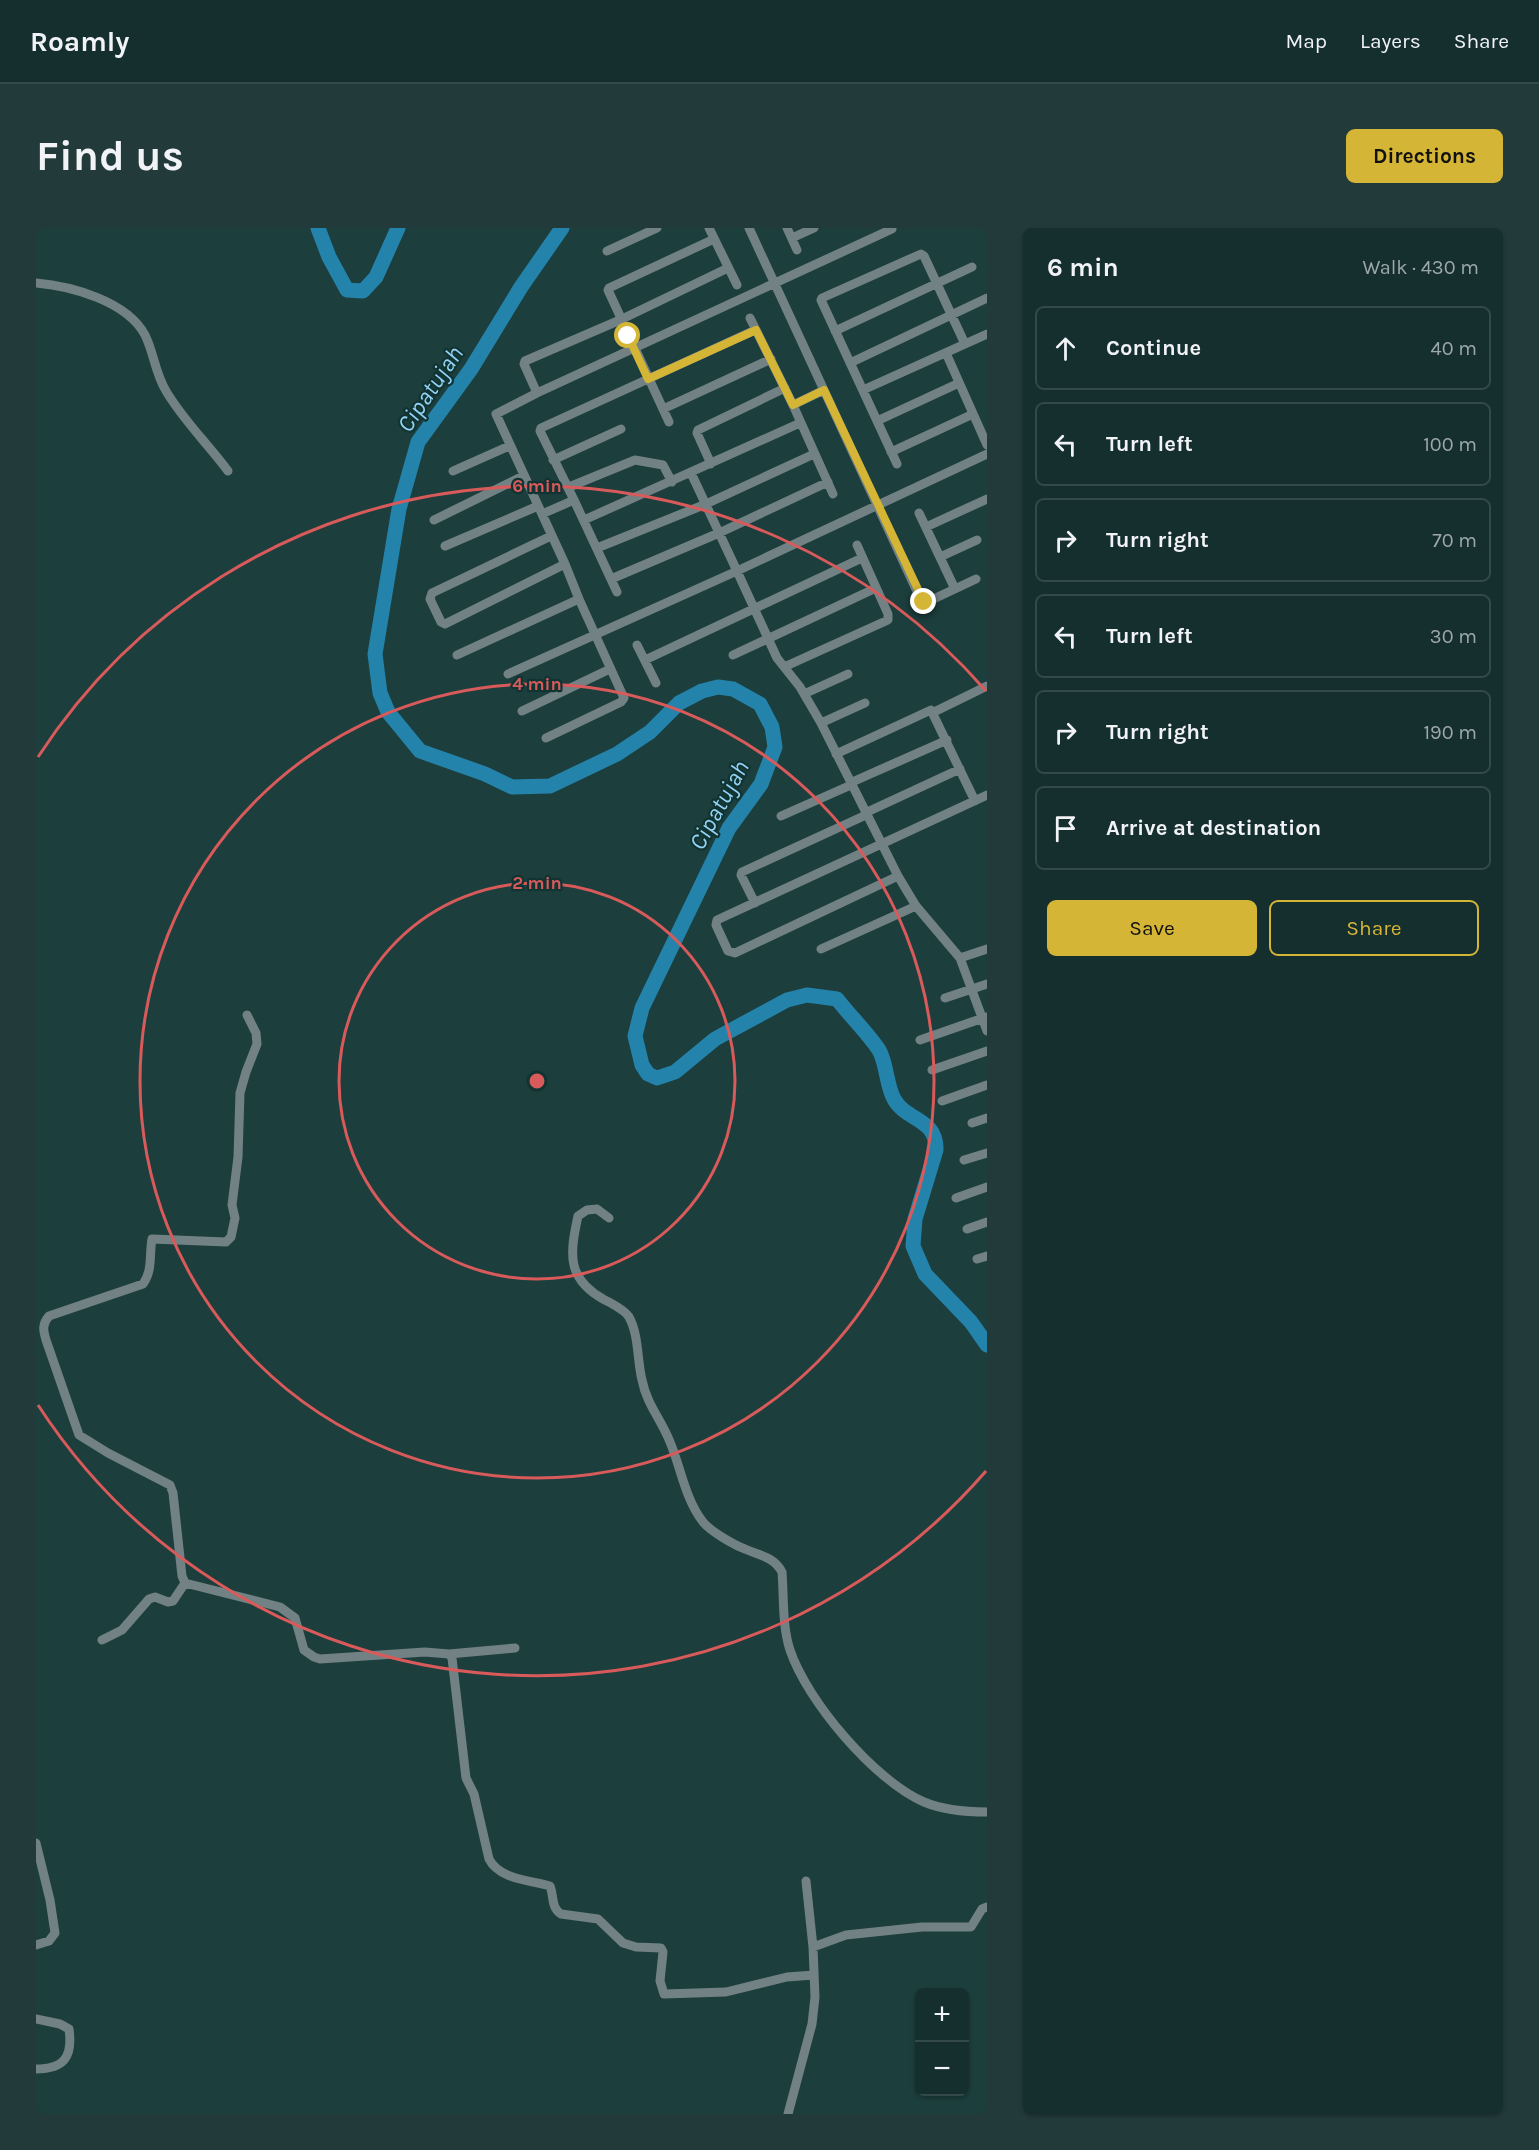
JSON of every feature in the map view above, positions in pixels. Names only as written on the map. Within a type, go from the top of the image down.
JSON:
[{"type":"street","points":[[607,251],[657,228]]},
{"type":"street","points":[[709,228],[737,285]]},
{"type":"street","points":[[748,228],[921,600],[925,603],[976,579]]},
{"type":"street","points":[[787,228],[797,250]]},
{"type":"street","points":[[792,238],[814,228]]},
{"type":"street","points":[[546,738],[623,701],[623,695],[509,446],[496,412],[892,229]]},
{"type":"street","points":[[669,422],[608,292],[609,288],[714,239]]},
{"type":"street","points":[[897,464],[821,300],[920,254],[924,256],[938,283],[965,344]]},
{"type":"street","points":[[835,331],[972,267]]},
{"type":"street","points":[[537,393],[524,364],[525,361],[620,320],[728,268]]},
{"type":"street","points":[[36,284],[57,286],[100,298],[120,310],[137,325],[145,335],[157,375],[165,390],[183,417],[228,471]]},
{"type":"street","points":[[850,363],[987,298]]},
{"type":"street","points":[[750,318],[833,494]]},
{"type":"street","points":[[540,430],[756,330]]},
{"type":"street","points":[[863,390],[987,334]]},
{"type":"street","points":[[946,353],[987,445]]},
{"type":"street","points":[[663,409],[771,359]]},
{"type":"street","points":[[877,421],[959,383]]},
{"type":"street","points":[[711,464],[697,433],[698,430],[785,388]]},
{"type":"street","points":[[793,405],[824,390]]},
{"type":"street","points":[[891,452],[973,414]]},
{"type":"street","points":[[535,420],[553,460],[569,487],[617,592]]},
{"type":"street","points":[[584,520],[800,423]]},
{"type":"street","points":[[553,460],[621,429]]},
{"type":"street","points":[[453,471],[509,446]]},
{"type":"street","points":[[597,548],[706,504],[814,454]]},
{"type":"street","points":[[508,674],[878,507],[987,454]]},
{"type":"street","points":[[569,487],[635,460],[663,465],[672,482]]},
{"type":"street","points":[[691,472],[768,639],[821,723],[898,876],[916,906],[960,958],[985,1017],[987,1031]]},
{"type":"street","points":[[434,520],[523,476]]},
{"type":"street","points":[[611,579],[719,533],[828,482]]},
{"type":"street","points":[[926,527],[987,499]]},
{"type":"street","points":[[445,546],[540,510],[574,500]]},
{"type":"street","points":[[919,513],[955,589]]},
{"type":"street","points":[[551,536],[432,593],[430,599],[441,622],[445,624],[565,564]]},
{"type":"street","points":[[939,557],[977,540]]},
{"type":"street","points":[[784,667],[886,621],[888,614],[856,545]]},
{"type":"street","points":[[645,660],[753,607],[862,558]]},
{"type":"street","points":[[733,655],[876,588]]},
{"type":"street","points":[[457,655],[579,599]]},
{"type":"street","points":[[637,645],[657,683]]},
{"type":"street","points":[[522,711],[610,669]]},
{"type":"street","points":[[804,694],[848,674]]},
{"type":"street","points":[[836,754],[930,710],[934,712],[987,686]]},
{"type":"street","points":[[821,723],[865,703]]},
{"type":"street","points":[[934,712],[975,801]]},
{"type":"street","points":[[781,816],[947,740]]},
{"type":"street","points":[[755,903],[742,872],[960,769]]},
{"type":"street","points":[[898,876],[735,953],[730,953],[716,923],[717,920],[987,795]]},
{"type":"street","points":[[821,949],[916,906]]},
{"type":"street","points":[[960,958],[987,950]]},
{"type":"street","points":[[945,998],[987,984]]},
{"type":"street","points":[[185,1583],[182,1576],[172,1488],[167,1483],[108,1454],[79,1435],[49,1351],[43,1326],[49,1316],[143,1284],[148,1277],[151,1240],[154,1238],[226,1242],[231,1237],[235,1218],[233,1200],[238,1157],[240,1093],[257,1044],[256,1034],[247,1015]]},
{"type":"street","points":[[920,1040],[985,1017]]},
{"type":"street","points":[[932,1070],[987,1051]]},
{"type":"street","points":[[942,1101],[987,1085]]},
{"type":"street","points":[[972,1123],[987,1118]]},
{"type":"street","points":[[964,1161],[987,1153]]},
{"type":"street","points":[[956,1198],[987,1187]]},
{"type":"street","points":[[609,1218],[597,1209],[587,1210],[578,1216],[572,1252],[578,1278],[591,1292],[628,1315],[634,1329],[642,1381],[648,1403],[669,1440],[687,1493],[703,1524],[744,1549],[765,1555],[777,1563],[782,1572],[790,1649],[799,1669],[825,1712],[869,1762],[904,1792],[926,1803],[968,1812],[987,1812]]},
{"type":"street","points":[[968,1229],[987,1222]]},
{"type":"street","points":[[102,1640],[122,1630],[148,1599],[173,1601],[185,1583]]},
{"type":"street","points":[[185,1583],[280,1607],[295,1618],[304,1650],[320,1659],[426,1652],[449,1654],[515,1648]]},
{"type":"street","points":[[449,1654],[452,1658],[466,1778],[474,1794],[489,1859],[496,1869],[501,1873],[550,1886],[557,1913],[598,1918],[623,1943],[636,1947],[661,1948],[663,1952],[660,1981],[664,1994],[726,1992],[787,1977],[814,1975]]},
{"type":"street","points":[[36,1843],[50,1900],[55,1933],[49,1941],[36,1945]]},
{"type":"street","points":[[788,2114],[812,2024],[815,1997],[813,1947],[806,1881]]},
{"type":"street","points":[[813,1947],[846,1935],[922,1927],[971,1927],[982,1909],[987,1907]]},
{"type":"street","points":[[36,2019],[60,2024],[69,2029],[70,2040],[67,2057],[60,2065],[36,2069]]},
{"type":"waterway","name":"Cipatujah","points":[[318,228],[329,257],[347,290],[363,291],[376,277],[398,228]]},
{"type":"waterway","name":"Cipatujah","points":[[562,228],[521,287],[471,369],[418,442],[399,509],[375,654],[380,693],[388,712],[420,751],[485,774],[512,787],[550,786],[617,754],[650,732],[679,703],[702,691],[718,687],[733,689],[760,704],[772,727],[775,747],[761,784],[729,828],[642,1008],[635,1036],[642,1065],[648,1074],[657,1078],[675,1072],[715,1039],[787,1000],[807,995],[837,999],[879,1050],[894,1099],[899,1106],[932,1132],[936,1150],[915,1219],[913,1246],[925,1274],[971,1322],[987,1345]]},
{"type":"route","points":[[628,336],[648,379],[756,330],[793,405],[824,390],[920,599],[924,602]]}]
